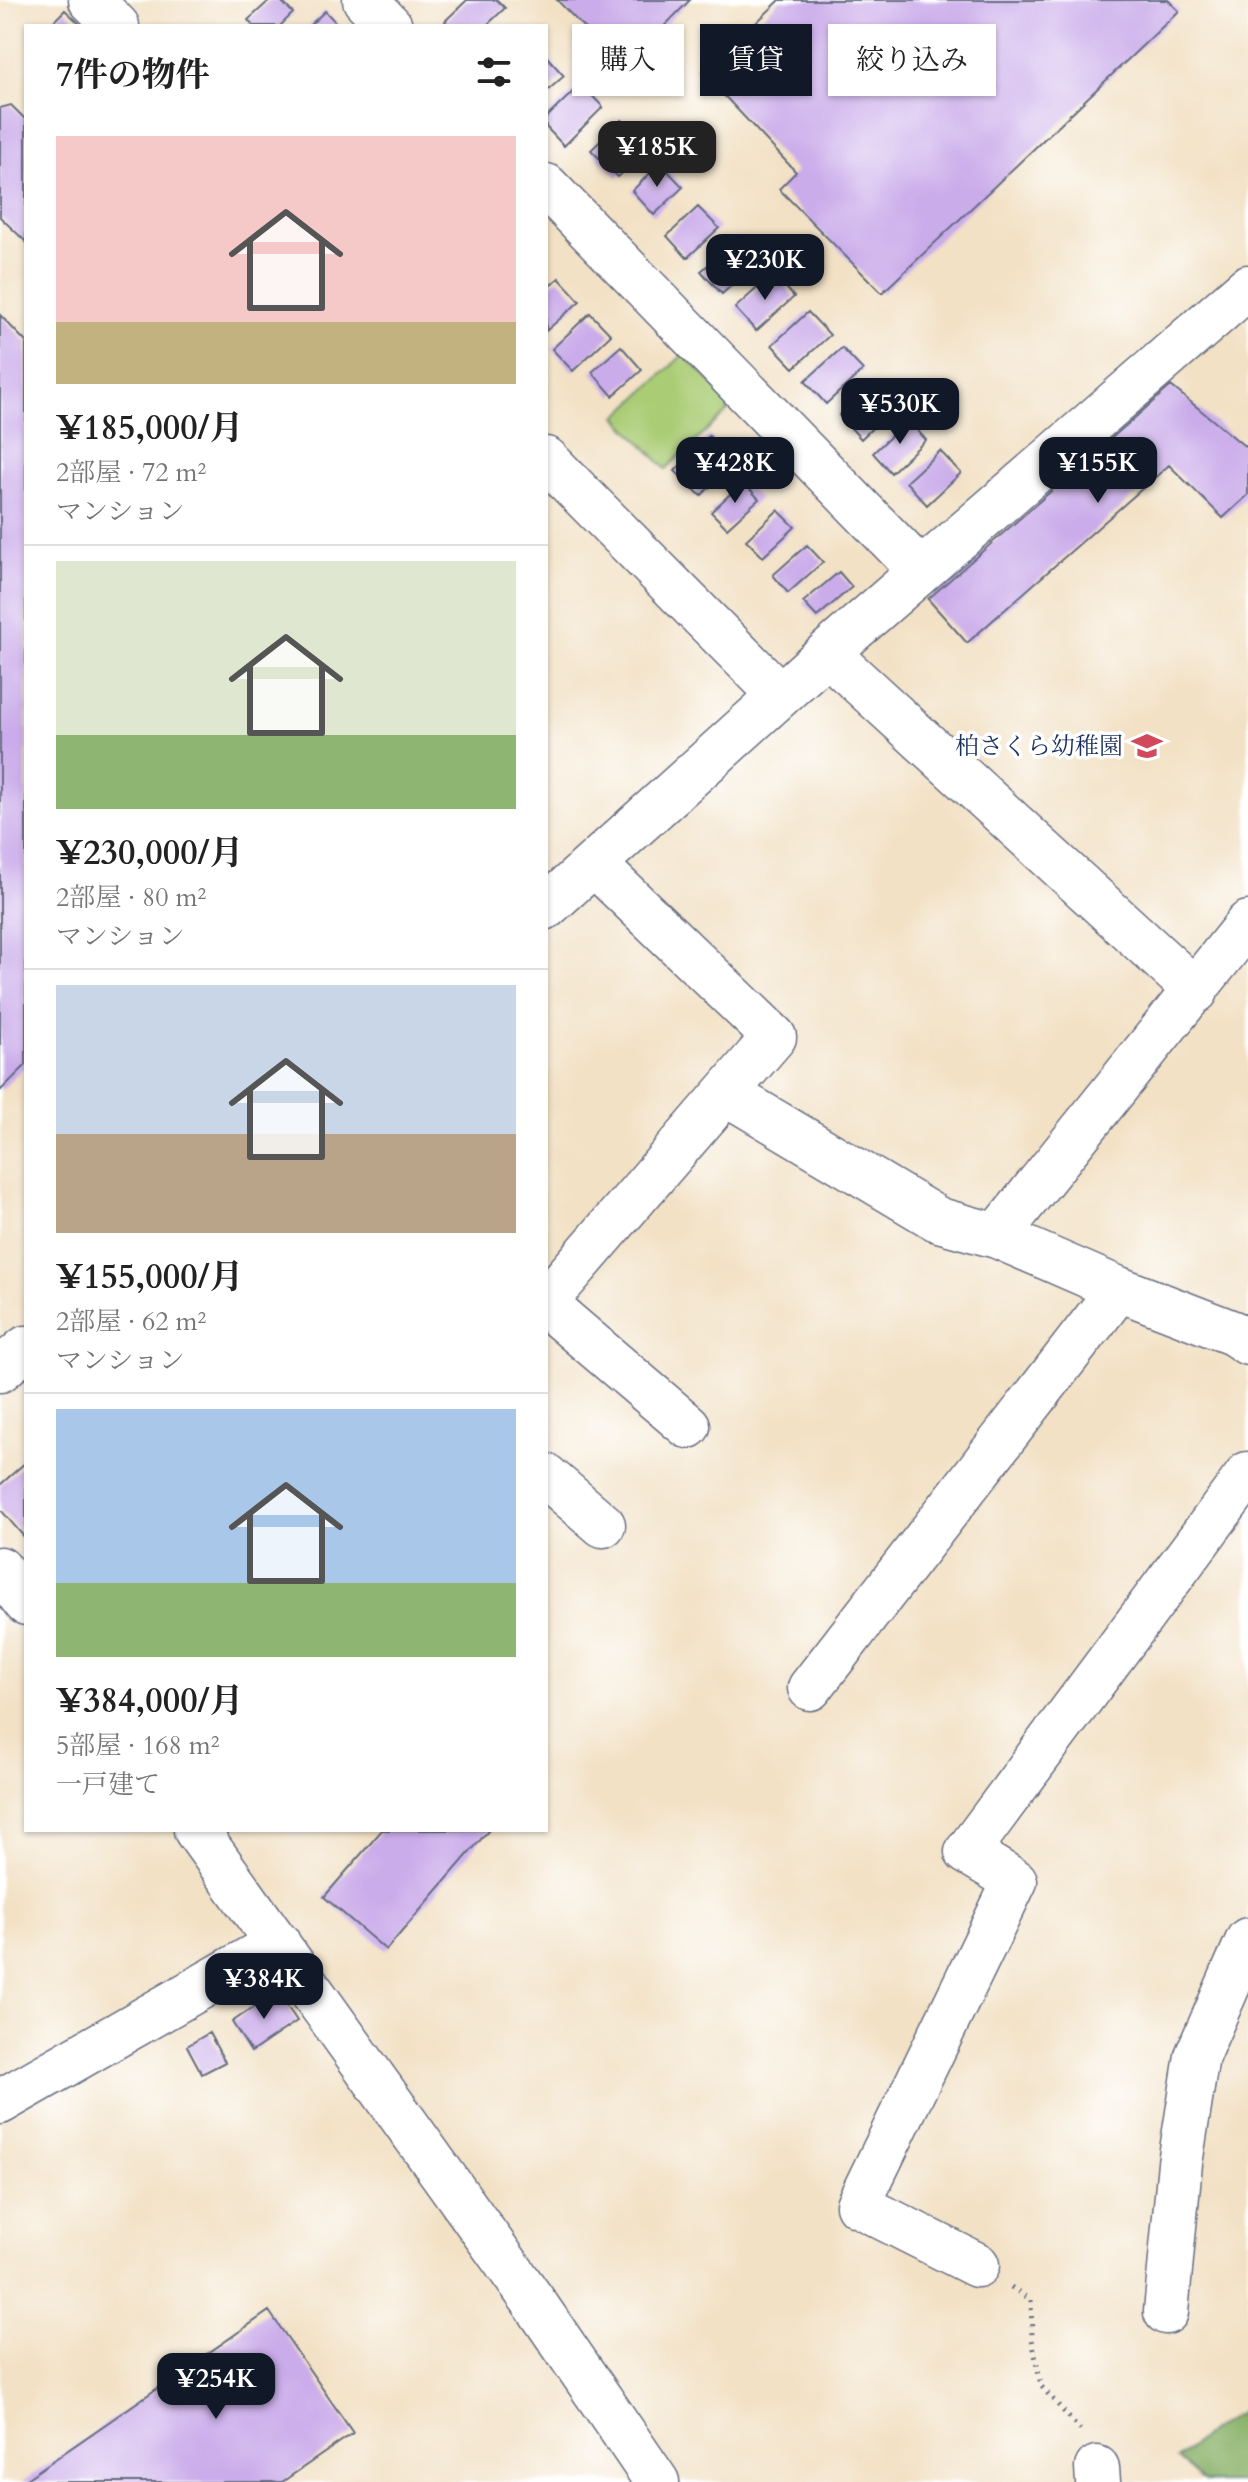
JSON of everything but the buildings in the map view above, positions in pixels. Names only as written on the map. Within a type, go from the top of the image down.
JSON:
[{"type":"street","points":[[91,0],[115,24]]},
{"type":"street","points":[[365,0],[388,24]]},
{"type":"street","points":[[548,188],[920,570]]},
{"type":"street","points":[[548,905],[693,790],[768,717],[827,653],[1248,287]]},
{"type":"street","points":[[548,461],[768,717]]},
{"type":"street","points":[[827,653],[1196,991]]},
{"type":"street","points":[[548,1301],[774,1037],[595,865]]},
{"type":"street","points":[[997,1236],[1248,923]]},
{"type":"street","points":[[726,1093],[939,1220],[997,1236],[1119,1289],[1243,1330]]},
{"type":"street","points":[[810,1688],[1119,1289]]},
{"type":"street","points":[[548,1305],[688,1426]]},
{"type":"street","points":[[0,1370],[24,1350]]},
{"type":"street","points":[[977,2265],[858,2205],[1016,1906],[1015,1881],[967,1852],[1248,1474]]},
{"type":"street","points":[[548,1478],[603,1525]]},
{"type":"street","points":[[0,1569],[24,1600]]},
{"type":"street","points":[[197,1832],[657,2482]]},
{"type":"street","points":[[1166,2312],[1180,2163],[1197,2056],[1248,1940]]},
{"type":"street","points":[[0,2102],[278,1943]]},
{"type":"path","points":[[977,2265],[1031,2300],[1032,2339],[1041,2386],[1079,2428],[1098,2475]]},
{"type":"green space","points":[[684,354],[733,406],[666,469],[617,417]]},
{"type":"green space","points":[[1248,2407],[1248,2482],[1205,2482],[1177,2459],[1211,2430]]},
{"type":"place","name":"柏さくら幼稚園","points":[[1147,746]]}]
